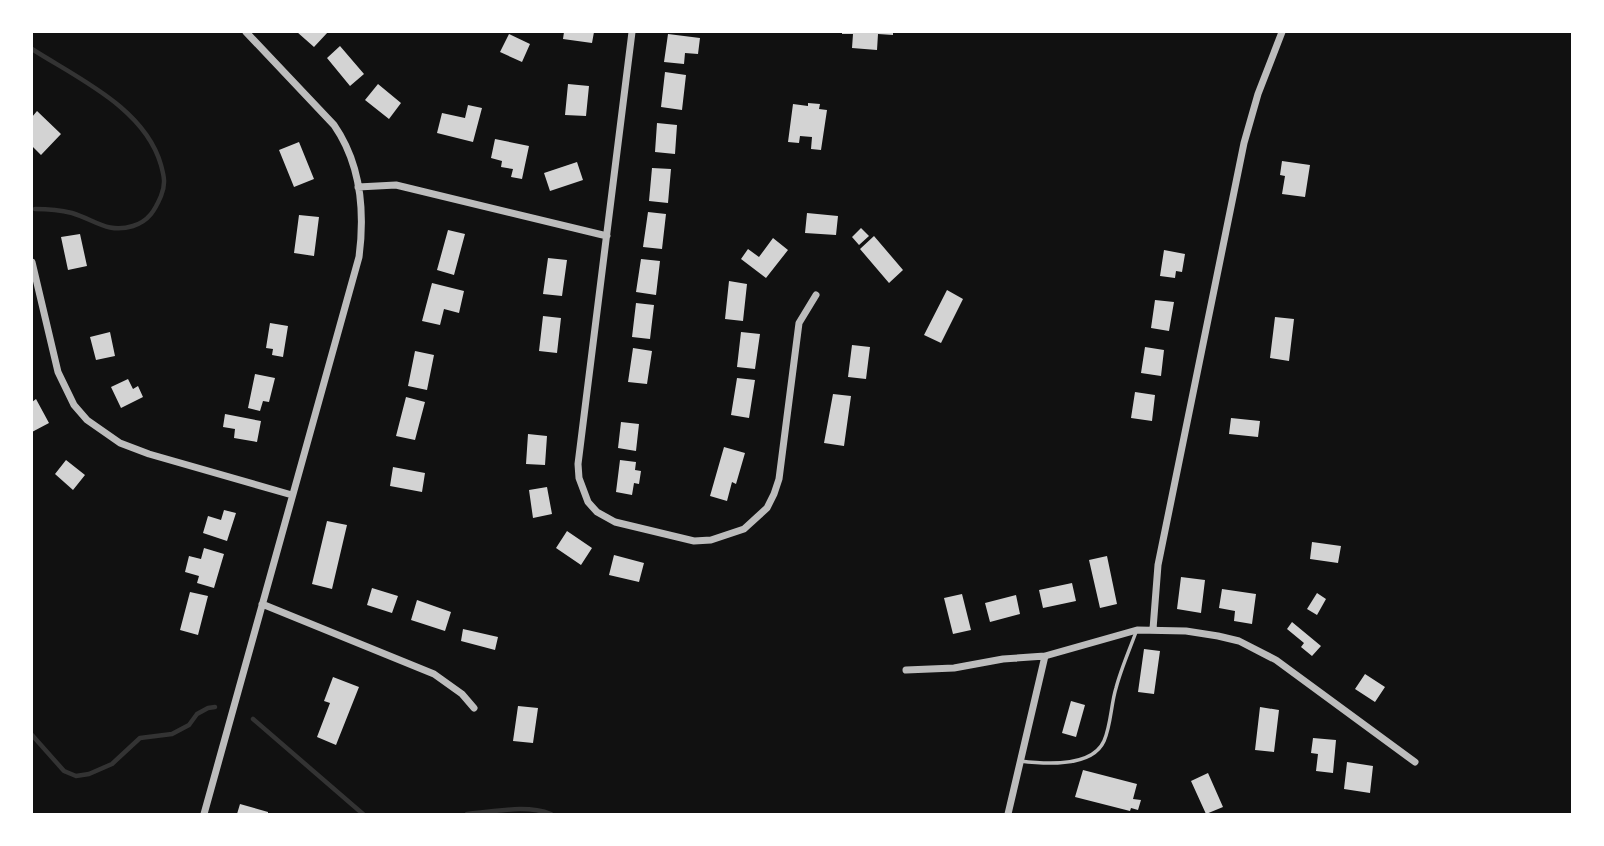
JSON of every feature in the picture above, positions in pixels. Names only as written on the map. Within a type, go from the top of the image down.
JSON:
[{"type":"street","points":[[204,814],[359,257],[362,234],[352,157],[334,125],[246,32]]},
{"type":"street","points":[[632,32],[579,478],[588,502],[597,512],[615,522],[677,538],[711,540],[744,529],[761,514],[774,494],[779,479],[799,323],[816,295]]},
{"type":"street","points":[[1153,629],[1158,565],[1235,183],[1258,94],[1282,32]]},
{"type":"street","points":[[358,187],[396,185],[544,223],[607,236]]},
{"type":"street","points":[[32,262],[58,372],[74,405],[87,420],[120,443],[149,454],[292,495]]},
{"type":"street","points":[[262,604],[433,674],[462,694],[474,708]]},
{"type":"street","points":[[906,670],[954,668],[1003,659],[1045,656],[1137,630],[1153,629],[1219,636],[1258,649],[1415,762]]},
{"type":"street","points":[[1008,814],[1045,656]]},
{"type":"lane","points":[[1020,761],[1048,765],[1073,761],[1095,753],[1104,741],[1115,688],[1137,630]]},
{"type":"building","points":[[297,32],[328,32],[314,47]]},
{"type":"building","points":[[564,32],[594,32],[592,43],[563,39]]},
{"type":"building","points":[[842,32],[893,32],[893,35],[878,34],[877,50],[852,48],[853,34]]},
{"type":"building","points":[[509,34],[530,44],[522,62],[500,52]]},
{"type":"building","points":[[668,34],[700,38],[698,54],[685,53],[684,64],[664,62]]},
{"type":"building","points":[[340,46],[364,74],[350,86],[327,58]]},
{"type":"building","points":[[665,72],[686,75],[682,110],[661,107]]},
{"type":"building","points":[[378,84],[401,103],[389,119],[365,100]]},
{"type":"building","points":[[568,84],[589,86],[586,116],[565,115]]},
{"type":"building","points":[[808,103],[820,104],[819,109],[827,110],[821,150],[811,149],[812,137],[800,136],[799,143],[788,142],[793,104],[808,106]]},
{"type":"building","points":[[468,105],[482,108],[473,142],[437,133],[442,113],[465,118]]},
{"type":"building","points":[[37,111],[61,134],[41,155],[32,146],[32,117]]},
{"type":"building","points":[[657,123],[677,125],[675,154],[655,152]]},
{"type":"building","points":[[495,139],[529,146],[522,179],[511,177],[513,169],[501,167],[502,161],[491,158]]},
{"type":"building","points":[[299,142],[314,179],[294,187],[279,150]]},
{"type":"building","points":[[1282,161],[1310,165],[1305,197],[1282,194],[1285,176],[1280,175]]},
{"type":"building","points":[[577,162],[583,180],[550,191],[544,173]]},
{"type":"building","points":[[652,168],[671,169],[668,203],[649,201]]},
{"type":"building","points":[[648,212],[666,214],[662,249],[643,247]]},
{"type":"building","points":[[807,213],[838,216],[836,235],[805,233]]},
{"type":"building","points":[[299,215],[319,217],[314,256],[294,253]]},
{"type":"building","points":[[861,228],[869,236],[859,245],[852,237]]},
{"type":"building","points":[[448,230],[465,234],[454,275],[437,270]]},
{"type":"building","points":[[80,234],[87,266],[68,270],[61,237]]},
{"type":"building","points":[[874,236],[903,270],[889,283],[860,249]]},
{"type":"building","points":[[773,238],[788,250],[766,278],[741,259],[748,249],[759,257]]},
{"type":"building","points":[[1164,250],[1185,254],[1182,272],[1176,271],[1175,278],[1160,276]]},
{"type":"building","points":[[548,258],[567,260],[562,296],[543,294]]},
{"type":"building","points":[[641,259],[660,261],[656,295],[636,292]]},
{"type":"building","points":[[729,281],[747,284],[743,321],[725,319]]},
{"type":"building","points":[[432,283],[464,291],[459,313],[444,309],[440,325],[422,321]]},
{"type":"building","points":[[947,290],[963,299],[941,343],[924,335]]},
{"type":"building","points":[[1155,300],[1174,302],[1169,331],[1151,328]]},
{"type":"building","points":[[636,303],[654,305],[650,339],[632,337]]},
{"type":"building","points":[[543,316],[561,318],[557,353],[539,351]]},
{"type":"building","points":[[1275,317],[1294,319],[1289,361],[1270,358]]},
{"type":"building","points":[[270,323],[288,326],[283,357],[272,355],[273,349],[266,348]]},
{"type":"building","points":[[110,332],[115,356],[96,360],[90,337]]},
{"type":"building","points":[[741,332],[760,334],[755,369],[737,367]]},
{"type":"building","points":[[852,345],[870,347],[866,379],[848,377]]},
{"type":"building","points":[[1145,347],[1164,350],[1161,376],[1141,373]]},
{"type":"building","points":[[633,348],[652,351],[647,384],[628,382]]},
{"type":"building","points":[[415,351],[434,355],[427,390],[408,386]]},
{"type":"building","points":[[255,374],[275,378],[269,402],[263,401],[260,411],[248,408]]},
{"type":"building","points":[[737,378],[755,380],[749,418],[731,415]]},
{"type":"building","points":[[128,379],[133,389],[138,386],[143,397],[121,408],[111,387]]},
{"type":"building","points":[[1135,392],[1155,395],[1152,421],[1131,418]]},
{"type":"building","points":[[833,394],[851,396],[844,446],[824,443]]},
{"type":"building","points":[[406,397],[425,402],[415,440],[396,436]]},
{"type":"building","points":[[36,399],[49,423],[32,432],[32,402]]},
{"type":"building","points":[[225,414],[261,421],[257,442],[234,438],[235,429],[223,427]]},
{"type":"building","points":[[1231,418],[1260,421],[1258,437],[1229,434]]},
{"type":"building","points":[[621,422],[639,424],[636,451],[618,448]]},
{"type":"building","points":[[528,434],[547,436],[545,465],[526,464]]},
{"type":"building","points":[[724,447],[745,453],[736,484],[732,482],[727,501],[710,496]]},
{"type":"building","points":[[66,460],[85,475],[73,490],[55,474]]},
{"type":"building","points":[[620,460],[636,462],[635,470],[641,471],[639,484],[634,483],[632,495],[616,492]]},
{"type":"building","points":[[393,467],[425,473],[422,492],[390,486]]},
{"type":"building","points":[[547,487],[552,514],[533,518],[529,490]]},
{"type":"building","points":[[224,510],[236,513],[227,541],[203,533],[208,516],[221,520]]},
{"type":"building","points":[[327,521],[347,525],[332,589],[312,584]]},
{"type":"building","points":[[567,531],[592,548],[581,565],[556,548]]},
{"type":"building","points":[[1312,542],[1341,546],[1338,563],[1310,559]]},
{"type":"building","points":[[204,548],[224,554],[214,588],[197,583],[199,576],[185,572],[189,556],[201,559]]},
{"type":"building","points":[[614,555],[644,563],[639,582],[609,575]]},
{"type":"building","points":[[1107,556],[1117,604],[1100,608],[1089,560]]},
{"type":"building","points":[[1181,577],[1205,580],[1201,613],[1177,609]]},
{"type":"building","points":[[1072,583],[1076,601],[1043,608],[1039,590]]},
{"type":"building","points":[[372,588],[398,596],[392,613],[367,605]]},
{"type":"building","points":[[1222,589],[1256,594],[1252,624],[1234,621],[1235,611],[1219,608]]},
{"type":"building","points":[[190,592],[208,596],[198,635],[180,630]]},
{"type":"building","points":[[1317,593],[1326,599],[1317,615],[1307,609]]},
{"type":"building","points":[[962,594],[971,630],[953,634],[944,598]]},
{"type":"building","points":[[1016,595],[1020,614],[990,622],[985,603]]},
{"type":"building","points":[[417,600],[451,612],[445,631],[411,620]]},
{"type":"building","points":[[1292,622],[1321,646],[1312,656],[1301,647],[1304,643],[1287,629]]},
{"type":"building","points":[[463,629],[498,637],[495,650],[461,641]]},
{"type":"building","points":[[1144,649],[1160,651],[1154,694],[1138,692]]},
{"type":"building","points":[[1365,674],[1385,687],[1375,702],[1355,689]]},
{"type":"building","points":[[333,677],[359,687],[336,745],[317,737],[330,703],[324,701]]},
{"type":"building","points":[[1071,701],[1085,705],[1076,737],[1062,733]]},
{"type":"building","points":[[518,706],[538,708],[533,743],[513,741]]},
{"type":"building","points":[[1260,707],[1279,710],[1274,752],[1255,750]]},
{"type":"building","points":[[1313,738],[1336,740],[1333,773],[1316,771],[1318,754],[1311,753]]},
{"type":"building","points":[[1347,762],[1373,766],[1370,793],[1344,789]]},
{"type":"building","points":[[1083,770],[1137,784],[1133,799],[1141,800],[1138,810],[1131,808],[1130,811],[1075,797]]},
{"type":"building","points":[[1208,773],[1223,807],[1206,814],[1191,781]]},
{"type":"building","points":[[240,804],[268,812],[268,814],[237,814]]},
{"type":"waterway","points":[[32,49],[88,83],[125,111],[153,145],[164,180],[161,196],[151,214],[139,224],[124,228],[109,227],[67,212],[35,209]]},
{"type":"waterway","points":[[32,735],[64,771],[76,776],[89,774],[112,764],[140,738],[172,734],[189,725],[197,714],[215,707]]},
{"type":"waterway","points":[[253,719],[363,814]]},
{"type":"waterway","points":[[467,814],[520,809],[551,814]]}]
